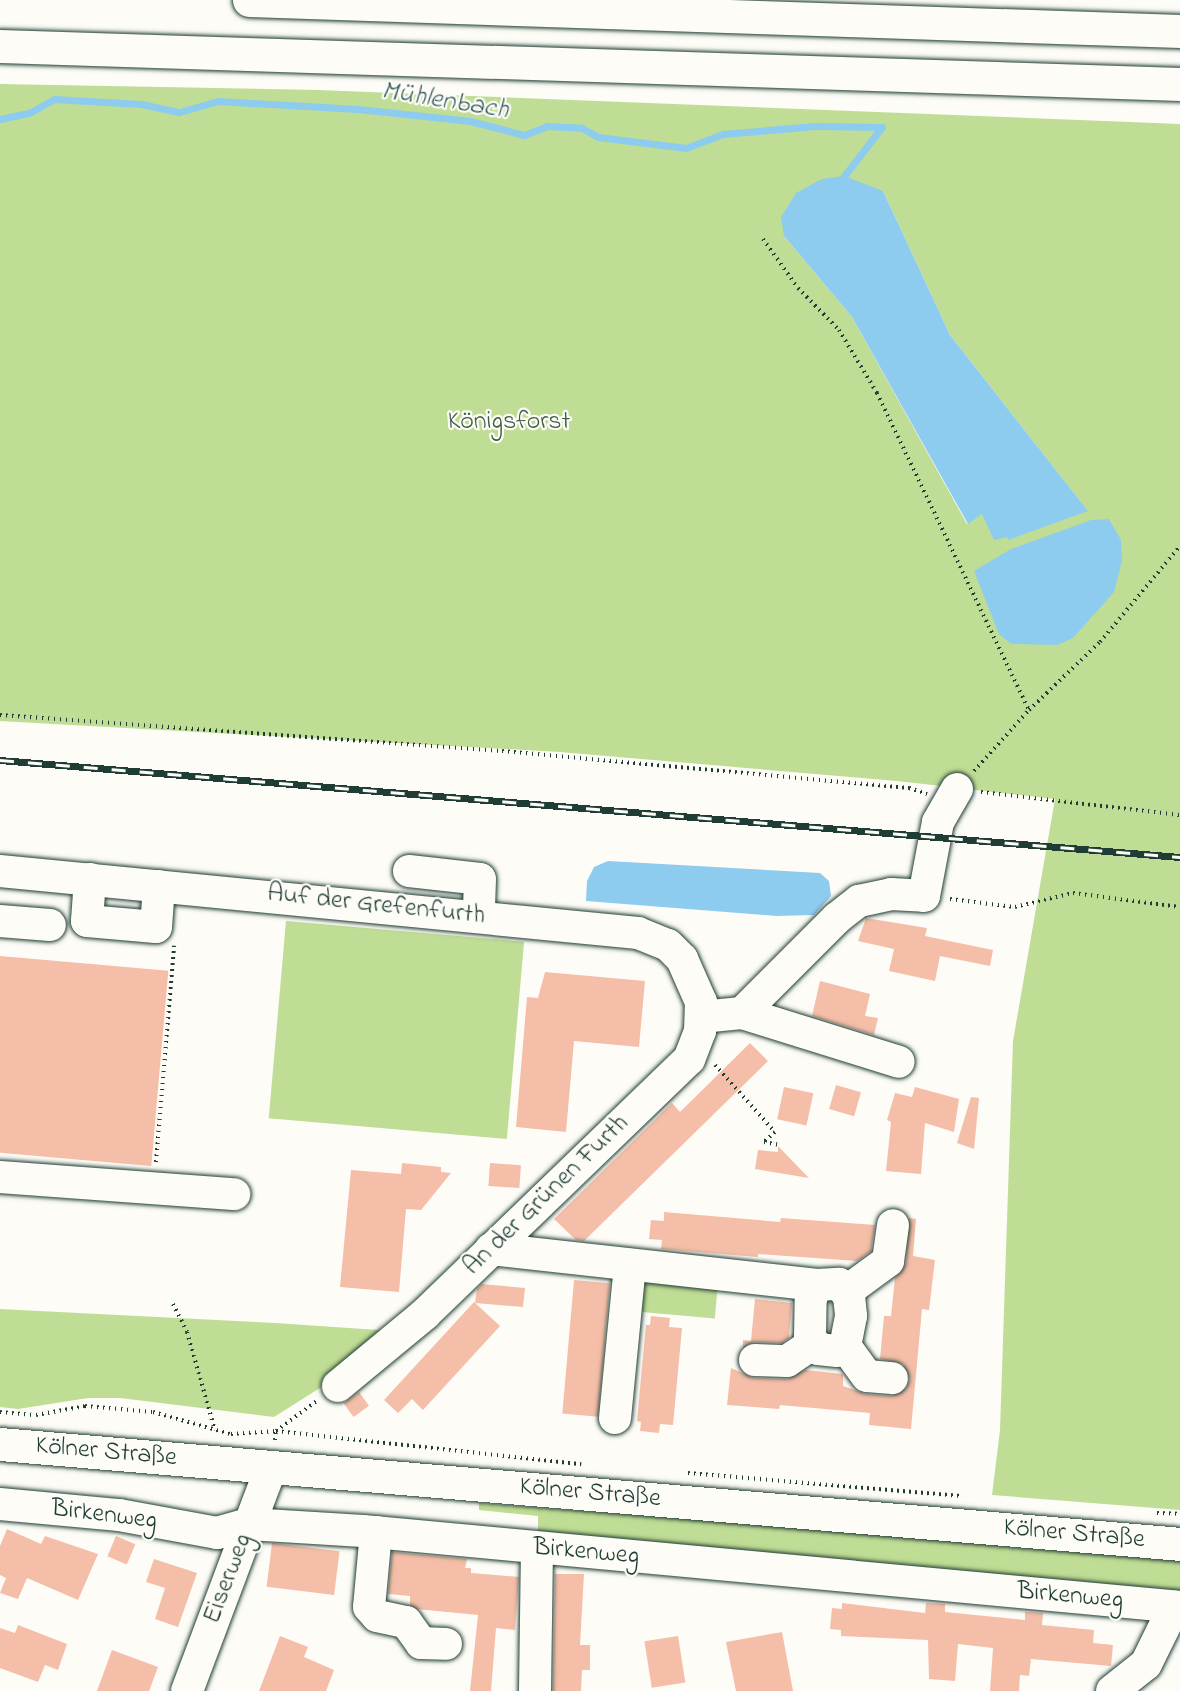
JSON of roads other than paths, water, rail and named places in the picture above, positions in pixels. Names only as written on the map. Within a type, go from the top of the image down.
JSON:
[{"type":"main road","points":[[249,0],[1180,31]]},
{"type":"main road","points":[[0,46],[1180,84]]},
{"type":"main road","name":"Kölner Straße","points":[[0,1444],[1180,1544]]},
{"type":"street","points":[[699,1031],[742,1013],[860,900],[891,894],[924,896],[938,822],[952,795]]},
{"type":"street","name":"Auf der Grefenfurth","points":[[0,871],[639,933],[656,938],[682,959],[693,980],[699,1031]]},
{"type":"street","points":[[409,871],[480,879],[479,917]]},
{"type":"street","points":[[90,879],[87,921],[156,927],[159,886]]},
{"type":"street","points":[[0,921],[50,925]]},
{"type":"street","points":[[742,1013],[899,1062]]},
{"type":"street","name":"An der Grünen Furth","points":[[338,1386],[376,1358],[677,1073],[699,1031]]},
{"type":"street","points":[[0,1177],[234,1194]]},
{"type":"street","points":[[812,1344],[811,1298],[888,1261],[893,1225]]},
{"type":"street","points":[[491,1249],[832,1288],[851,1316],[845,1346],[867,1376],[892,1378]]},
{"type":"street","points":[[615,1418],[630,1265]]},
{"type":"street","points":[[812,1344],[826,1352],[845,1346]]},
{"type":"street","points":[[755,1360],[788,1361],[812,1344]]},
{"type":"street","name":"Eiserweg","points":[[187,1691],[271,1467]]},
{"type":"street","name":"Birkenweg","points":[[0,1504],[119,1515],[217,1533],[249,1524],[376,1532],[1177,1607],[1146,1664],[1112,1691]]},
{"type":"street","points":[[376,1532],[369,1607],[377,1616],[406,1622],[421,1643],[446,1644]]},
{"type":"street","points":[[535,1691],[537,1548]]},
{"type":"water","points":[[844,176],[883,191],[950,335],[1088,511],[1008,540],[1007,537],[994,540],[982,514],[968,524],[852,317],[784,236],[781,217],[796,193],[822,179]]},
{"type":"water","points":[[1109,519],[1121,540],[1122,561],[1114,592],[1073,638],[1057,645],[1011,644],[999,634],[974,571],[1011,549],[1091,520]]},
{"type":"water","points":[[608,861],[820,873],[829,881],[831,896],[814,915],[777,916],[586,901],[587,881],[594,867]]},
{"type":"waterway","name":"Mühlenbach","points":[[0,119],[29,113],[54,99],[141,104],[179,112],[218,101],[358,109],[470,121],[524,135],[547,126],[582,128],[598,137],[686,148],[723,134],[815,126],[882,127],[844,176]]},
{"type":"railway","points":[[0,760],[1180,857]]},
{"type":"park label","name":"Königsforst","points":[[509,423]]}]
